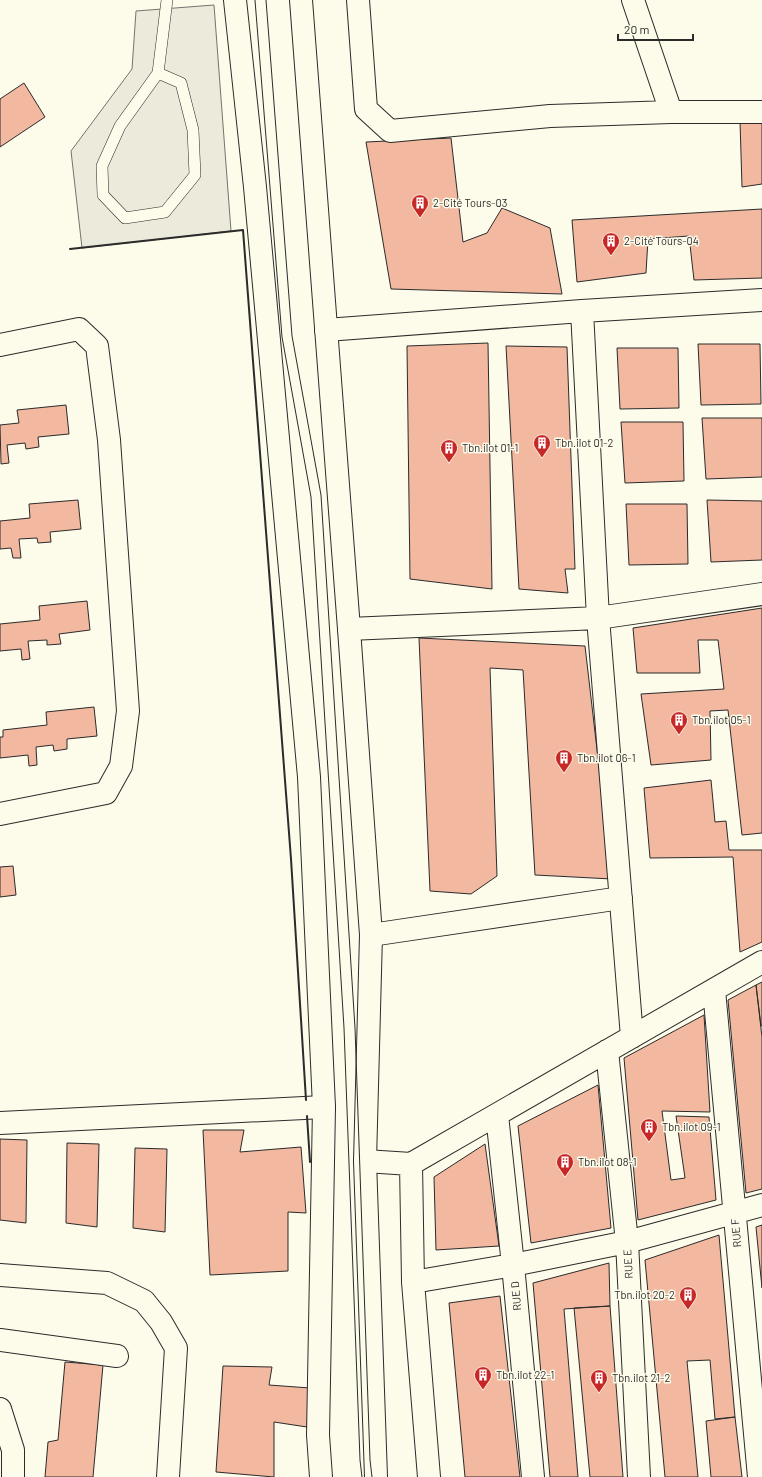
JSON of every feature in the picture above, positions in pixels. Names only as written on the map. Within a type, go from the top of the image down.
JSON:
[{"type":"street","points":[[235,0],[255,187],[309,777],[324,1107],[318,1435],[321,1477]]},
{"type":"street","points":[[301,0],[371,935],[365,1161],[376,1477]]},
{"type":"street","points":[[358,0],[366,109],[390,131],[550,116],[671,112],[762,112]]},
{"type":"street","points":[[633,0],[671,112]]},
{"type":"street","points":[[326,330],[582,311],[762,300]]},
{"type":"street","points":[[582,311],[598,618],[632,1037]]},
{"type":"street","points":[[0,345],[80,329],[97,346],[109,440],[128,711],[121,766],[106,793],[0,814]]},
{"type":"street","points":[[349,629],[598,618],[762,594]]},
{"type":"street","points":[[371,935],[621,898]]},
{"type":"street","points":[[365,1161],[411,1164],[762,962]]},
{"type":"street","name":"RUE F","points":[[714,990],[759,1477]]},
{"type":"street","name":"RUE E","points":[[607,1052],[627,1242],[639,1477]]},
{"type":"street","points":[[0,1123],[324,1107]]},
{"type":"street","name":"RUE D","points":[[497,1115],[533,1477]]},
{"type":"street","points":[[411,1164],[413,1282],[429,1477]]},
{"type":"street","points":[[413,1282],[513,1265],[627,1242],[762,1205]]},
{"type":"street","points":[[0,1275],[107,1283],[144,1302],[161,1322],[176,1348],[168,1477]]},
{"type":"street","points":[[0,1340],[117,1356]]},
{"type":"street","points":[[0,1409],[13,1450],[13,1477]]},
{"type":"lane","points":[[158,73],[181,83],[193,130],[195,175],[165,212],[125,218],[103,195],[102,166],[120,126],[158,73],[167,0]]},
{"type":"shaded area","points":[[214,5],[231,231],[82,248],[71,151],[132,69],[136,11]]},
{"type":"building","points":[[24,83],[45,117],[0,147],[0,99]]},
{"type":"building","points":[[740,121],[762,123],[762,184],[742,187]]},
{"type":"building","name":"2-Cité Tours-03","points":[[451,138],[463,242],[487,233],[502,208],[550,228],[562,294],[391,289],[366,142]]},
{"type":"building","name":"2-Cité Tours-04","points":[[762,209],[762,278],[694,280],[689,236],[648,239],[646,273],[577,282],[572,220]]},
{"type":"building","name":"Tbn.ilot 01-1","points":[[488,343],[492,589],[410,579],[407,346]]},
{"type":"building","points":[[698,344],[760,344],[761,404],[701,405]]},
{"type":"building","name":"Tbn.ilot 01-2","points":[[506,346],[567,347],[575,569],[565,569],[568,593],[519,589]]},
{"type":"building","points":[[617,348],[678,348],[679,408],[620,409]]},
{"type":"building","points":[[66,405],[69,434],[38,437],[39,447],[26,449],[25,443],[7,445],[9,463],[1,464],[0,425],[19,423],[17,410]]},
{"type":"building","points":[[702,418],[762,418],[762,477],[706,479]]},
{"type":"building","points":[[621,422],[683,422],[684,481],[625,483]]},
{"type":"building","points":[[78,500],[81,529],[50,532],[51,542],[38,543],[37,538],[19,539],[21,558],[13,558],[11,548],[0,549],[0,521],[30,518],[29,504]]},
{"type":"building","points":[[707,500],[762,501],[762,560],[711,562]]},
{"type":"building","points":[[626,504],[687,504],[688,564],[629,565]]},
{"type":"building","points":[[87,601],[90,630],[59,634],[61,644],[47,645],[47,640],[28,641],[30,659],[22,660],[21,649],[0,651],[0,624],[40,620],[39,606]]},
{"type":"building","name":"Tbn.ilot 05-1","points":[[762,608],[762,833],[742,835],[728,710],[710,711],[711,760],[651,765],[641,694],[724,689],[718,640],[698,640],[700,673],[637,673],[633,628]]},
{"type":"building","name":"Tbn.ilot 06-1","points":[[419,638],[585,646],[612,879],[535,875],[523,670],[490,668],[497,876],[471,894],[430,891]]},
{"type":"building","points":[[94,707],[97,736],[67,739],[67,749],[54,751],[53,745],[36,747],[37,765],[29,766],[28,755],[0,758],[0,737],[3,737],[3,730],[47,725],[46,712]]},
{"type":"building","points":[[711,780],[715,822],[726,821],[729,850],[762,850],[762,942],[740,952],[733,857],[650,858],[644,788]]},
{"type":"building","points":[[13,866],[16,895],[0,897],[0,867]]},
{"type":"building","points":[[762,982],[762,1026],[761,1026],[756,985]]},
{"type":"building","points":[[756,985],[762,1037],[762,1189],[746,1193],[728,1000]]},
{"type":"building","name":"Tbn.ilot 09-1","points":[[704,1015],[710,1112],[662,1111],[671,1180],[685,1178],[676,1116],[709,1117],[716,1200],[638,1220],[624,1058]]},
{"type":"building","name":"Tbn.ilot 08-1","points":[[598,1085],[611,1228],[531,1243],[518,1126]]},
{"type":"building","points":[[203,1130],[244,1130],[240,1152],[301,1147],[306,1213],[288,1212],[288,1271],[210,1275]]},
{"type":"building","points":[[0,1139],[27,1140],[26,1223],[0,1220]]},
{"type":"building","points":[[67,1143],[99,1144],[97,1227],[66,1223]]},
{"type":"building","points":[[485,1144],[499,1246],[436,1250],[434,1177]]},
{"type":"building","points":[[135,1148],[167,1149],[165,1232],[133,1228]]},
{"type":"building","points":[[762,1225],[762,1288],[756,1227]]},
{"type":"building","name":"Tbn.ilot 20-2","points":[[719,1235],[735,1417],[715,1419],[710,1360],[687,1361],[698,1477],[665,1477],[645,1260]]},
{"type":"building","points":[[609,1263],[610,1306],[564,1309],[578,1477],[550,1477],[533,1283]]},
{"type":"building","name":"Tbn.ilot 22-1","points":[[500,1296],[520,1477],[465,1477],[449,1303]]},
{"type":"building","name":"Tbn.ilot 21-2","points":[[610,1306],[623,1477],[590,1477],[574,1308]]},
{"type":"building","points":[[65,1362],[103,1365],[93,1477],[45,1477],[48,1442],[58,1440]]},
{"type":"building","points":[[223,1366],[272,1367],[269,1385],[310,1388],[307,1427],[274,1422],[274,1477],[216,1472]]},
{"type":"building","points":[[735,1417],[742,1477],[711,1477],[706,1421]]},
{"type":"tram line","points":[[255,0],[282,337],[311,497],[344,1028],[360,1460],[362,1477]]},
{"type":"tram line","points":[[266,0],[292,336],[321,495],[355,1028],[370,1460],[372,1477]]},
{"type":"wall","points":[[70,249],[243,230],[291,859],[306,1100]]},
{"type":"wall","points":[[307,1116],[310,1162]]},
{"type":"place","name":"2-Cité Tours-03","points":[[420,218]]},
{"type":"place","name":"2-Cité Tours-04","points":[[611,256]]},
{"type":"place","name":"Tbn.ilot 01-2","points":[[542,458]]},
{"type":"place","name":"Tbn.ilot 01-1","points":[[449,463]]},
{"type":"place","name":"Tbn.ilot 05-1","points":[[679,735]]},
{"type":"place","name":"Tbn.ilot 06-1","points":[[564,773]]},
{"type":"place","name":"Tbn.ilot 09-1","points":[[649,1142]]},
{"type":"place","name":"Tbn.ilot 08-1","points":[[565,1177]]},
{"type":"place","name":"Tbn.ilot 20-2","points":[[688,1310]]},
{"type":"place","name":"Tbn.ilot 22-1","points":[[483,1390]]},
{"type":"place","name":"Tbn.ilot 21-2","points":[[599,1393]]}]
